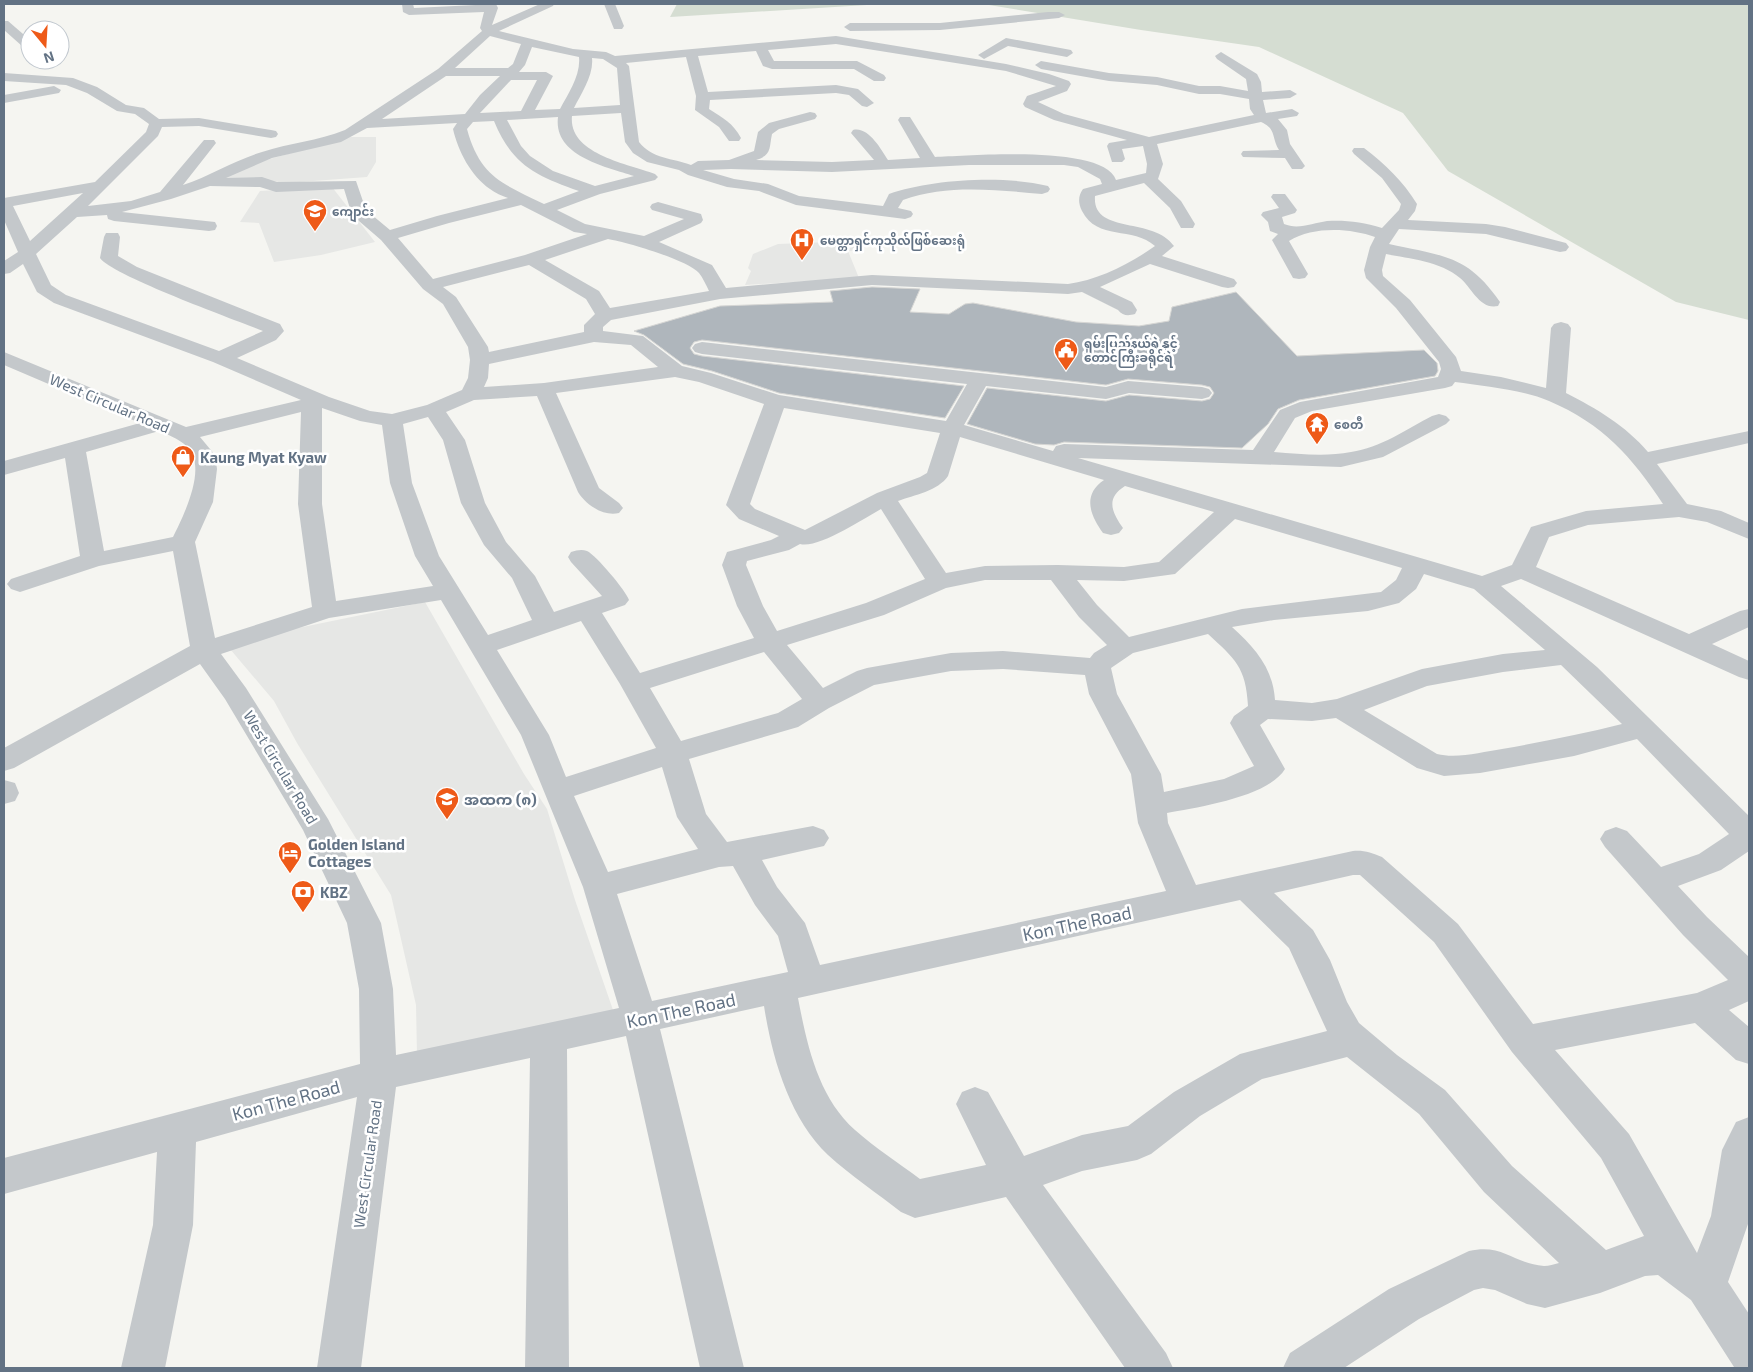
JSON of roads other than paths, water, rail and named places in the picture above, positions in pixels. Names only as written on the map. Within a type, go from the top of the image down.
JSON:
[{"type":"street","points":[[408,4],[409,12],[491,6],[486,28],[488,32]]},
{"type":"street","points":[[73,212],[106,210],[134,205],[204,183],[267,155],[336,139],[365,124],[443,72],[488,32],[549,4]]},
{"type":"street","points":[[610,4],[618,26]]},
{"type":"street","points":[[844,27],[927,26],[1059,15]]},
{"type":"street","points":[[836,40],[844,27],[845,18],[848,17],[946,18]]},
{"type":"street","points":[[4,24],[20,38]]},
{"type":"street","points":[[488,32],[585,54],[606,56],[623,66],[632,142],[638,150],[652,159],[733,184],[762,187],[796,200],[905,214]]},
{"type":"street","points":[[614,60],[656,56],[692,47],[760,46],[836,40],[866,42],[913,53],[998,65],[1064,84],[1057,91],[1032,99],[1030,104],[1059,117],[1149,141]]},
{"type":"street","points":[[528,42],[519,65],[485,98],[460,129],[464,147],[489,181],[521,200],[580,228],[644,242],[670,251],[706,269],[720,294]]},
{"type":"street","points":[[984,55],[1006,42],[1067,53]]},
{"type":"street","points":[[760,46],[768,63],[777,65],[856,65],[879,78]]},
{"type":"street","points":[[692,47],[703,96],[702,110],[730,128],[734,138]]},
{"type":"street","points":[[913,53],[938,50],[1012,58],[1058,69],[1157,81],[1184,88],[1220,90],[1258,87],[1290,94]]},
{"type":"street","points":[[906,67],[913,53]]},
{"type":"street","points":[[585,54],[586,64],[578,87],[565,113],[564,123],[571,140],[577,148],[590,156],[650,177]]},
{"type":"street","points":[[767,58],[826,56]]},
{"type":"street","points":[[1221,56],[1252,77],[1258,87],[1257,110],[1262,117],[1275,124],[1280,130],[1283,144],[1294,160],[1248,154]]},
{"type":"street","points":[[936,72],[950,58]]},
{"type":"street","points":[[443,72],[546,76],[526,115]]},
{"type":"street","points":[[4,77],[68,81],[92,90],[122,108],[139,112],[156,124],[199,122],[271,134]]},
{"type":"street","points":[[4,99],[54,91],[68,81]]},
{"type":"street","points":[[540,88],[578,87]]},
{"type":"street","points":[[703,96],[836,89],[853,92],[867,103]]},
{"type":"street","points":[[365,124],[627,109]]},
{"type":"street","points":[[1219,110],[1240,121]]},
{"type":"street","points":[[1117,159],[1114,146],[1149,141],[1240,121],[1292,113]]},
{"type":"street","points":[[731,164],[741,159],[761,154],[765,132],[774,126],[810,116]]},
{"type":"street","points":[[499,117],[506,136],[516,152],[535,169],[594,191]]},
{"type":"street","points":[[905,120],[930,162]]},
{"type":"street","points":[[4,269],[27,253],[102,185],[139,149],[153,133],[156,124]]},
{"type":"street","points":[[858,133],[884,164]]},
{"type":"street","points":[[594,336],[593,325],[605,315],[720,294],[872,280],[1068,289],[1086,287],[1149,258],[1165,246],[1150,235],[1136,230],[1105,225],[1088,209],[1086,197],[1089,192],[1110,185],[1138,182],[1153,176],[1155,164],[1149,141]]},
{"type":"street","points":[[165,196],[209,143]]},
{"type":"street","points":[[1260,457],[1287,414],[1307,406],[1445,382],[1450,375],[1450,361],[1403,304],[1375,278],[1373,270],[1386,235],[1407,211],[1409,204],[1401,189],[1359,151]]},
{"type":"street","points":[[542,210],[594,191],[650,177],[731,164],[832,167],[930,162],[1064,160],[1082,163],[1107,176],[1110,185]]},
{"type":"street","points":[[1148,178],[1162,190],[1187,224]]},
{"type":"street","points":[[204,183],[253,181],[262,182],[276,188],[350,184],[358,212],[387,236],[429,285],[450,302],[478,347],[480,360],[478,378],[471,394]]},
{"type":"street","points":[[102,185],[4,203],[43,288],[60,299],[220,358],[317,403],[366,417],[392,420],[434,409],[471,394],[544,388],[675,371],[704,376],[776,401],[952,428],[1484,584],[1524,616],[1644,728],[1749,836],[1710,862],[1655,882]]},
{"type":"street","points":[[888,211],[894,203],[895,197],[914,191],[950,187],[1002,185],[1042,189]]},
{"type":"street","points":[[1088,209],[1106,198],[1162,190]]},
{"type":"street","points":[[1279,197],[1289,210],[1268,215],[1276,220],[1276,227],[1291,233]]},
{"type":"street","points":[[387,236],[443,219],[521,200]]},
{"type":"street","points":[[644,242],[695,220],[695,218],[685,214],[658,207]]},
{"type":"street","points":[[73,212],[209,226]]},
{"type":"street","points":[[1299,274],[1280,240],[1291,233],[1344,225],[1386,235],[1458,266],[1491,302]]},
{"type":"street","points":[[1386,235],[1445,227],[1505,232],[1560,247]]},
{"type":"street","points":[[1445,227],[1462,245]]},
{"type":"street","points":[[429,285],[531,259],[605,234]]},
{"type":"street","points":[[112,237],[109,258],[131,271],[273,328],[274,331],[269,336],[220,358]]},
{"type":"street","points":[[1149,258],[1228,283]]},
{"type":"street","points":[[531,259],[593,295],[605,315]]},
{"type":"street","points":[[1086,287],[1125,306],[1128,310]]},
{"type":"street","points":[[1555,396],[1562,328]]},
{"type":"street","points":[[480,360],[594,336],[636,340],[675,371]]},
{"type":"street","points":[[702,348],[1106,393],[1128,387],[1202,393]]},
{"type":"street","name":"West Circular Road","points":[[11,368],[171,429],[195,443],[204,455],[206,469],[201,502],[183,542],[204,650],[236,694],[317,827],[364,923],[376,989],[379,1076],[339,1368]]},
{"type":"street","points":[[1450,375],[1501,383],[1555,396],[1606,424],[1644,460],[1679,510]]},
{"type":"street","points":[[776,401],[738,505],[747,514],[804,538],[812,536],[885,498],[928,482],[937,476],[952,428],[980,378]]},
{"type":"street","points":[[544,388],[589,492],[611,508]]},
{"type":"street","points":[[4,468],[74,448],[317,403]]},
{"type":"street","points":[[317,403],[310,504],[326,611]]},
{"type":"street","points":[[434,409],[454,440],[473,503],[496,545],[523,576],[547,624]]},
{"type":"street","points":[[392,420],[401,483],[427,556],[536,734],[556,791],[599,887],[640,1020],[722,1368]]},
{"type":"street","points":[[1025,449],[1333,460],[1351,459],[1376,453],[1439,420]]},
{"type":"street","points":[[1644,460],[1749,437]]},
{"type":"street","points":[[74,448],[93,560]]},
{"type":"street","points":[[1111,528],[1104,519],[1101,499],[1104,491],[1122,478]]},
{"type":"street","points":[[885,498],[939,582]]},
{"type":"street","points":[[634,684],[875,609],[939,582],[984,573],[1058,572],[1124,574],[1166,569],[1232,510]]},
{"type":"street","points":[[1522,570],[1539,532],[1586,518],[1679,510],[1713,516],[1749,532]]},
{"type":"street","points":[[796,536],[780,545],[736,557],[734,566],[750,606],[769,641],[819,701]]},
{"type":"street","points":[[20,584],[93,560],[183,542]]},
{"type":"street","points":[[482,646],[616,600],[614,594],[580,557]]},
{"type":"street","points":[[1096,667],[1103,659],[1124,647],[1242,617],[1368,603],[1390,598],[1407,584],[1416,564]]},
{"type":"street","points":[[1484,584],[1522,570],[1749,671]]},
{"type":"street","points":[[1058,572],[1088,611],[1124,647]]},
{"type":"street","points":[[4,761],[204,650],[326,611],[449,591]]},
{"type":"street","points":[[587,610],[634,684],[673,753],[692,817],[730,854],[766,896],[793,932],[793,986],[788,1042],[812,1106],[840,1142],[915,1199],[1016,1177],[1082,1153],[1137,1142],[1187,1104],[1253,1065],[1353,1040]]},
{"type":"street","points":[[1690,644],[1749,617]]},
{"type":"street","points":[[1214,625],[1252,661],[1261,688],[1262,709]]},
{"type":"street","points":[[1150,806],[1233,786],[1262,776],[1270,769],[1265,756],[1251,738],[1244,723],[1262,709],[1312,712],[1341,708],[1422,678],[1503,663],[1567,656]]},
{"type":"street","points":[[556,791],[673,753],[788,720],[819,701],[867,677],[950,662],[1004,660],[1096,667]]},
{"type":"street","points":[[1096,667],[1103,694],[1146,774],[1152,823],[1186,900]]},
{"type":"street","points":[[1341,708],[1427,761],[1444,766],[1480,763],[1574,746],[1644,728]]},
{"type":"street","points":[[599,887],[730,854],[813,838]]},
{"type":"street","points":[[1616,839],[1695,926],[1749,978]]},
{"type":"street","name":"Kon The Road","points":[[4,1176],[379,1076],[1363,862],[1371,866],[1446,933],[1525,1042]]},
{"type":"street","points":[[1246,886],[1301,939],[1313,960],[1331,1005],[1346,1034],[1384,1066],[1432,1102],[1498,1179],[1600,1273]]},
{"type":"street","points":[[1749,986],[1701,1007],[1525,1042],[1615,1146],[1660,1225],[1693,1276],[1749,1352]]},
{"type":"street","points":[[1701,1007],[1749,1049]]},
{"type":"street","points":[[547,1368],[547,1113],[549,1038]]},
{"type":"street","points":[[975,1104],[1002,1156],[1151,1368]]},
{"type":"street","points":[[143,1368],[164,1275],[172,1225],[176,1129]]},
{"type":"street","points":[[1693,1276],[1731,1216],[1741,1150],[1749,1134]]},
{"type":"street","points":[[1305,1368],[1404,1304],[1470,1271],[1483,1268],[1497,1270],[1527,1284],[1545,1287],[1600,1273],[1645,1256],[1660,1255],[1669,1258],[1693,1276]]},
{"type":"place","name":"ကျောင်း","points":[[315,232]]},
{"type":"place","name":"မေတ္တာရှင်ကုသိုလ်ဖြစ်ဆေးရုံ","points":[[802,261]]},
{"type":"place","name":"ရှမ်းပြည်နယ်ရဲ နှင့် တောင်ကြီးခရိုင်ရဲ","points":[[1066,371]]},
{"type":"place","name":"စေတီ","points":[[1317,445]]},
{"type":"place","name":"Kaung Myat Kyaw","points":[[183,478]]},
{"type":"place","name":"အထက (၈)","points":[[447,820]]},
{"type":"place","name":"Golden Island Cottages","points":[[290,874]]},
{"type":"place","name":"KBZ","points":[[303,913]]}]
